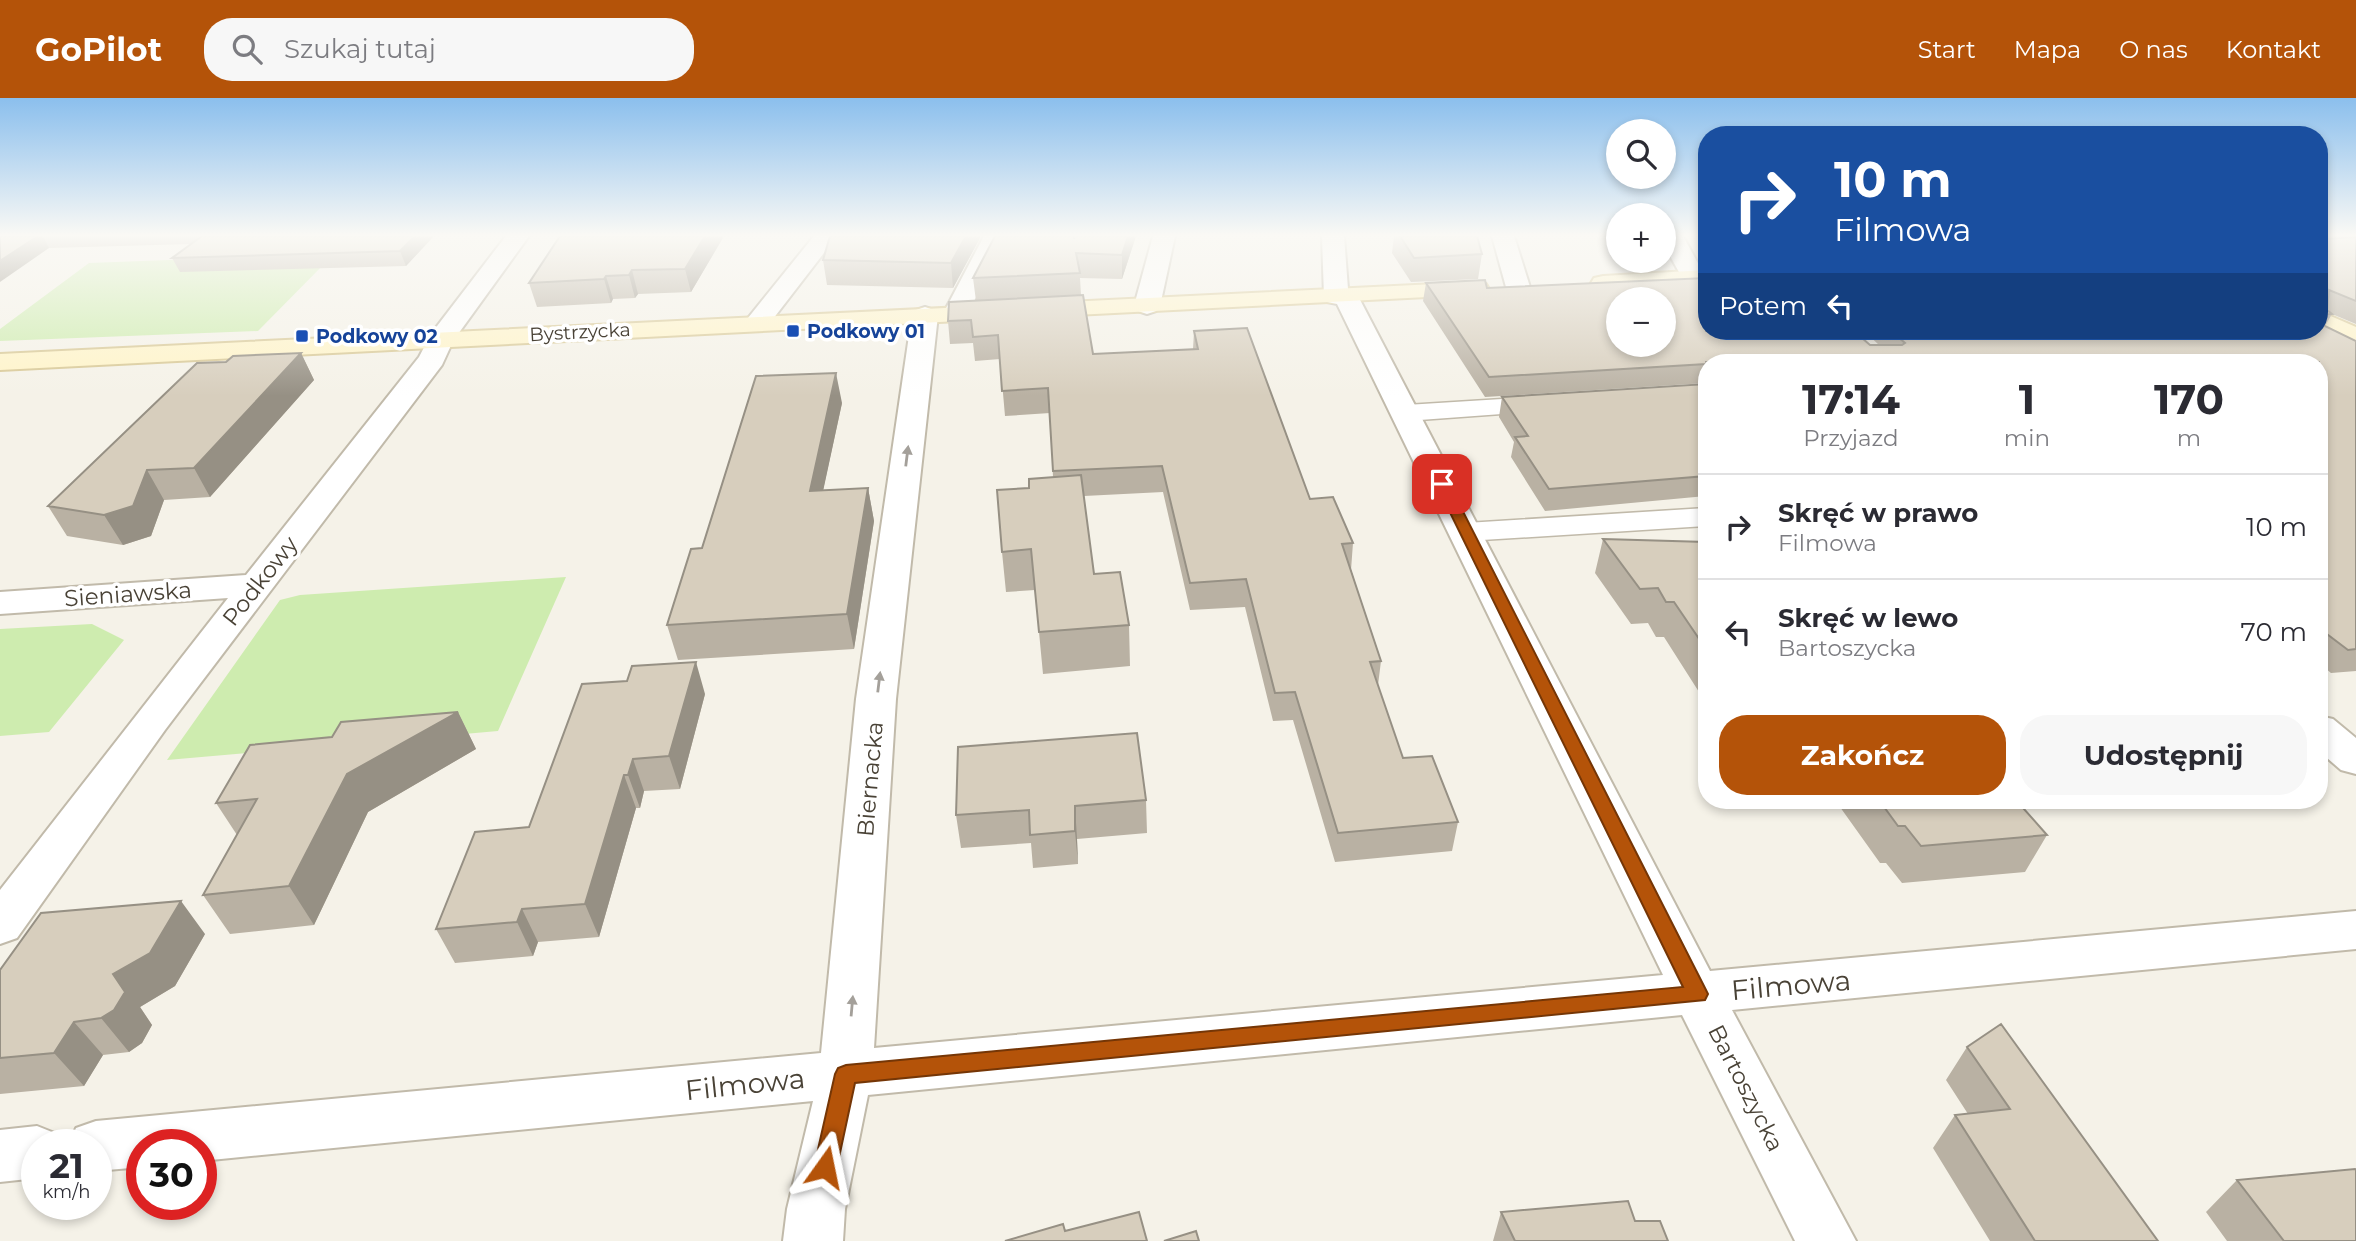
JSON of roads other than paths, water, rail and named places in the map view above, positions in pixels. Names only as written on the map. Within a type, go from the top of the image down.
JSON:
[{"type":"street","name":"Podkowy","points":[[0,925],[151,721],[432,359],[440,340],[478,289]]},
{"type":"street","points":[[757,323],[783,289]]},
{"type":"street","name":"Biernacka","points":[[813,1241],[816,1209],[846,1074],[876,699],[941,314],[958,289]]},
{"type":"street","points":[[1147,306],[1151,289]]},
{"type":"street","points":[[1340,289],[1341,297]]},
{"type":"street","name":"Bystrzycka","points":[[0,362],[1477,289]]},
{"type":"street","name":"Bartoszycka","points":[[1341,297],[1406,413],[1697,994],[1826,1241]]},
{"type":"street","points":[[2328,324],[2356,337]]},
{"type":"street","name":"Sieniawska","points":[[0,603],[257,585]]},
{"type":"street","points":[[2328,737],[2356,760]]},
{"type":"street","name":"Filmowa","points":[[112,1144],[2356,930]]},
{"type":"street","points":[[0,1156],[21,1154]]},
{"type":"lane","points":[[1406,413],[1571,402]]},
{"type":"lane","points":[[1466,532],[1698,518]]},
{"type":"place","name":"Podkowy 01","points":[[793,331]]},
{"type":"place","name":"Podkowy 02","points":[[302,336]]}]
